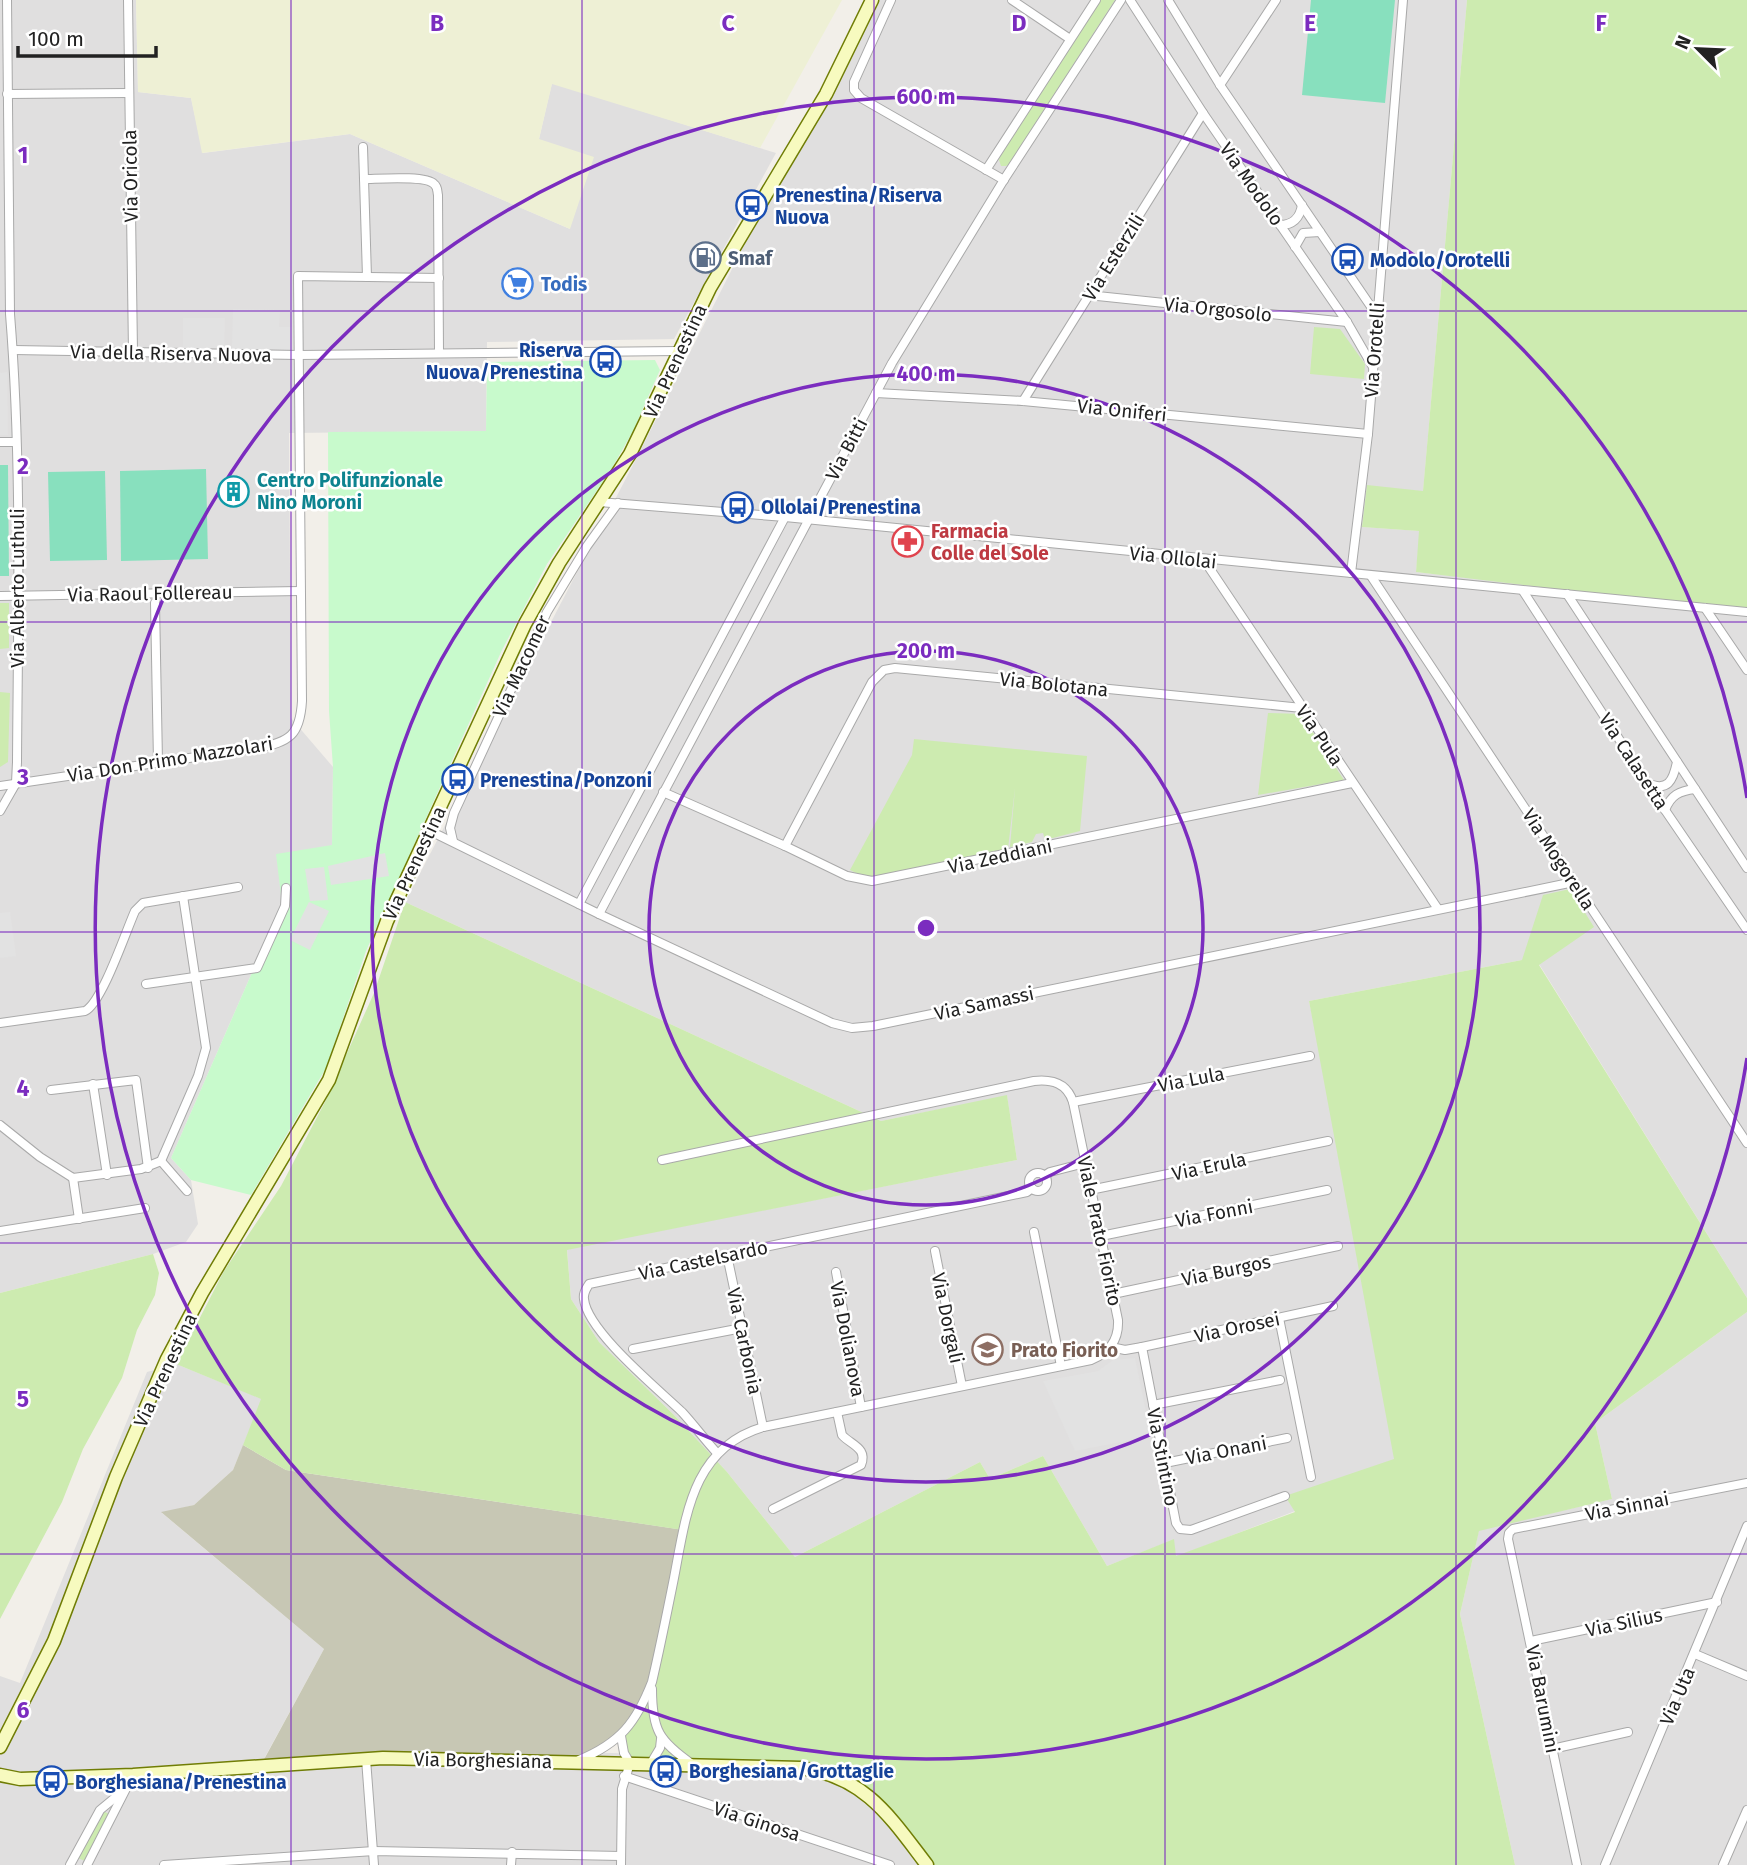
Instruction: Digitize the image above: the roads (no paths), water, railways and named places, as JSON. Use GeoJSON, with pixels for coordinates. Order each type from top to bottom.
{"type":"FeatureCollection","features":[{"type":"Feature","properties":{"kind":"main road","name":"Via Prenestina"},"geometry":{"type":"LineString","coordinates":[[0,1747],[54,1641],[113,1486],[167,1359],[218,1266],[329,1080],[374,952],[531,611],[636,443],[678,351],[729,255],[830,88],[872,0]]}},
{"type":"Feature","properties":{"kind":"main road","name":"Via Borghesiana"},"geometry":{"type":"LineString","coordinates":[[0,1775],[20,1779],[133,1775],[366,1759],[801,1768],[822,1771],[860,1788],[881,1807],[927,1865]]}},
{"type":"Feature","properties":{"kind":"street"},"geometry":{"type":"LineString","coordinates":[[7,0],[5,244],[14,350]]}},
{"type":"Feature","properties":{"kind":"street","name":"Via Oricola"},"geometry":{"type":"LineString","coordinates":[[128,0],[133,352]]}},
{"type":"Feature","properties":{"kind":"street"},"geometry":{"type":"LineString","coordinates":[[891,0],[855,79],[854,90],[859,97],[1004,180]]}},
{"type":"Feature","properties":{"kind":"street"},"geometry":{"type":"LineString","coordinates":[[1012,0],[1070,38]]}},
{"type":"Feature","properties":{"kind":"street"},"geometry":{"type":"LineString","coordinates":[[986,170],[1096,0]]}},
{"type":"Feature","properties":{"kind":"street","name":"Via Bitti"},"geometry":{"type":"LineString","coordinates":[[599,914],[876,393],[1004,180],[1121,0]]}},
{"type":"Feature","properties":{"kind":"street","name":"Via Modolo"},"geometry":{"type":"LineString","coordinates":[[1130,0],[1203,113],[1347,322],[1373,368]]}},
{"type":"Feature","properties":{"kind":"street","name":"Via Modolo"},"geometry":{"type":"LineString","coordinates":[[1168,0],[1220,85],[1376,314]]}},
{"type":"Feature","properties":{"kind":"street"},"geometry":{"type":"LineString","coordinates":[[1220,85],[1276,0]]}},
{"type":"Feature","properties":{"kind":"street","name":"Via Orotelli"},"geometry":{"type":"LineString","coordinates":[[1351,573],[1373,368],[1403,0]]}},
{"type":"Feature","properties":{"kind":"street"},"geometry":{"type":"LineString","coordinates":[[7,94],[129,93]]}},
{"type":"Feature","properties":{"kind":"street","name":"Via Esterzili"},"geometry":{"type":"LineString","coordinates":[[1023,401],[1203,113]]}},
{"type":"Feature","properties":{"kind":"street"},"geometry":{"type":"LineString","coordinates":[[363,147],[367,277],[439,278]]}},
{"type":"Feature","properties":{"kind":"street"},"geometry":{"type":"LineString","coordinates":[[364,179],[422,180],[434,184],[438,195],[439,354]]}},
{"type":"Feature","properties":{"kind":"street"},"geometry":{"type":"LineString","coordinates":[[1280,225],[1295,221],[1302,205]]}},
{"type":"Feature","properties":{"kind":"street"},"geometry":{"type":"LineString","coordinates":[[1295,247],[1303,233],[1320,232]]}},
{"type":"Feature","properties":{"kind":"street","name":"Via Don Primo Mazzolari"},"geometry":{"type":"LineString","coordinates":[[0,786],[269,746],[288,739],[295,732],[301,717],[302,701],[298,276],[367,277]]}},
{"type":"Feature","properties":{"kind":"street","name":"Via Orgosolo"},"geometry":{"type":"LineString","coordinates":[[1088,295],[1347,322]]}},
{"type":"Feature","properties":{"kind":"street"},"geometry":{"type":"LineString","coordinates":[[0,314],[10,314]]}},
{"type":"Feature","properties":{"kind":"street","name":"Via della Riserva Nuova"},"geometry":{"type":"LineString","coordinates":[[14,350],[299,355],[678,351]]}},
{"type":"Feature","properties":{"kind":"street","name":"Via Alberto Luthuli"},"geometry":{"type":"LineString","coordinates":[[14,350],[18,596],[16,783]]}},
{"type":"Feature","properties":{"kind":"street","name":"Via Oniferi"},"geometry":{"type":"LineString","coordinates":[[876,393],[1023,401],[1367,434]]}},
{"type":"Feature","properties":{"kind":"street"},"geometry":{"type":"LineString","coordinates":[[0,442],[16,442]]}},
{"type":"Feature","properties":{"kind":"street","name":"Via Ollolai"},"geometry":{"type":"LineString","coordinates":[[599,502],[785,517],[1747,612]]}},
{"type":"Feature","properties":{"kind":"street","name":"Via Macomer"},"geometry":{"type":"LineString","coordinates":[[453,841],[450,828],[452,817],[533,641],[574,566],[618,503]]}},
{"type":"Feature","properties":{"kind":"street"},"geometry":{"type":"LineString","coordinates":[[579,904],[785,517]]}},
{"type":"Feature","properties":{"kind":"street","name":"Via Pula"},"geometry":{"type":"LineString","coordinates":[[1204,560],[1438,909]]}},
{"type":"Feature","properties":{"kind":"street","name":"Via Mogorella"},"geometry":{"type":"LineString","coordinates":[[1371,576],[1747,1143]]}},
{"type":"Feature","properties":{"kind":"street","name":"Via Raoul Follereau"},"geometry":{"type":"LineString","coordinates":[[0,596],[300,591]]}},
{"type":"Feature","properties":{"kind":"street","name":"Via Calasetta"},"geometry":{"type":"LineString","coordinates":[[1523,591],[1647,783],[1747,930]]}},
{"type":"Feature","properties":{"kind":"street","name":"Via Calasetta"},"geometry":{"type":"LineString","coordinates":[[1567,594],[1747,868]]}},
{"type":"Feature","properties":{"kind":"street"},"geometry":{"type":"LineString","coordinates":[[155,603],[158,762]]}},
{"type":"Feature","properties":{"kind":"street"},"geometry":{"type":"LineString","coordinates":[[1705,608],[1747,670]]}},
{"type":"Feature","properties":{"kind":"street","name":"Via Bolotana"},"geometry":{"type":"LineString","coordinates":[[785,846],[872,682],[884,670],[895,668],[1302,708]]}},
{"type":"Feature","properties":{"kind":"street"},"geometry":{"type":"LineString","coordinates":[[1647,783],[1660,787],[1667,785],[1673,778],[1677,762]]}},
{"type":"Feature","properties":{"kind":"street"},"geometry":{"type":"LineString","coordinates":[[0,811],[16,783]]}},
{"type":"Feature","properties":{"kind":"street","name":"Via Zeddiani"},"geometry":{"type":"LineString","coordinates":[[663,792],[851,877],[877,881],[1352,783]]}},
{"type":"Feature","properties":{"kind":"street"},"geometry":{"type":"LineString","coordinates":[[1665,810],[1676,793],[1695,789]]}},
{"type":"Feature","properties":{"kind":"street","name":"Via Samassi"},"geometry":{"type":"LineString","coordinates":[[428,830],[832,1023],[856,1028],[1574,882]]}},
{"type":"Feature","properties":{"kind":"street"},"geometry":{"type":"LineString","coordinates":[[0,1023],[92,1007],[137,908],[149,901],[238,887]]}},
{"type":"Feature","properties":{"kind":"street"},"geometry":{"type":"LineString","coordinates":[[146,984],[257,968],[285,906],[286,888]]}},
{"type":"Feature","properties":{"kind":"street"},"geometry":{"type":"LineString","coordinates":[[0,1125],[40,1157],[73,1178],[148,1168],[162,1161],[206,1055],[183,895]]}},
{"type":"Feature","properties":{"kind":"street","name":"Via Lula"},"geometry":{"type":"LineString","coordinates":[[1073,1102],[1310,1056]]}},
{"type":"Feature","properties":{"kind":"street"},"geometry":{"type":"LineString","coordinates":[[51,1090],[136,1080],[148,1168]]}},
{"type":"Feature","properties":{"kind":"street"},"geometry":{"type":"LineString","coordinates":[[662,1160],[1037,1080],[1060,1084],[1068,1091],[1073,1102]]}},
{"type":"Feature","properties":{"kind":"street"},"geometry":{"type":"LineString","coordinates":[[93,1084],[107,1175]]}},
{"type":"Feature","properties":{"kind":"street","name":"Viale Prato Fiorito"},"geometry":{"type":"LineString","coordinates":[[1073,1102],[1119,1325],[1111,1346]]}},
{"type":"Feature","properties":{"kind":"street","name":"Via Erula"},"geometry":{"type":"LineString","coordinates":[[1090,1190],[1328,1141]]}},
{"type":"Feature","properties":{"kind":"street"},"geometry":{"type":"LineString","coordinates":[[162,1161],[187,1191]]}},
{"type":"Feature","properties":{"kind":"street","name":"Via Castelsardo"},"geometry":{"type":"LineString","coordinates":[[717,1453],[685,1416],[606,1338],[586,1307],[583,1296],[587,1286],[594,1282],[1027,1192],[1032,1188],[1038,1191],[1044,1188],[1047,1182],[1044,1176],[1050,1172],[1085,1163]]}},
{"type":"Feature","properties":{"kind":"street"},"geometry":{"type":"LineString","coordinates":[[73,1178],[79,1219]]}},
{"type":"Feature","properties":{"kind":"street","name":"Via Fonni"},"geometry":{"type":"LineString","coordinates":[[1101,1236],[1326,1191]]}},
{"type":"Feature","properties":{"kind":"street"},"geometry":{"type":"LineString","coordinates":[[0,1231],[145,1208]]}},
{"type":"Feature","properties":{"kind":"street"},"geometry":{"type":"LineString","coordinates":[[1034,1232],[1061,1366]]}},
{"type":"Feature","properties":{"kind":"street","name":"Via Burgos"},"geometry":{"type":"LineString","coordinates":[[1113,1294],[1338,1247]]}},
{"type":"Feature","properties":{"kind":"street","name":"Via Dorgali"},"geometry":{"type":"LineString","coordinates":[[934,1251],[962,1386]]}},
{"type":"Feature","properties":{"kind":"street","name":"Via Carbonia"},"geometry":{"type":"LineString","coordinates":[[727,1255],[763,1427]]}},
{"type":"Feature","properties":{"kind":"street","name":"Via Dolianova"},"geometry":{"type":"LineString","coordinates":[[836,1272],[861,1407]]}},
{"type":"Feature","properties":{"kind":"street","name":"Via Orosei"},"geometry":{"type":"LineString","coordinates":[[1142,1347],[1333,1306]]}},
{"type":"Feature","properties":{"kind":"street"},"geometry":{"type":"LineString","coordinates":[[1279,1318],[1311,1477]]}},
{"type":"Feature","properties":{"kind":"street"},"geometry":{"type":"LineString","coordinates":[[633,1349],[742,1328]]}},
{"type":"Feature","properties":{"kind":"street"},"geometry":{"type":"LineString","coordinates":[[576,1762],[603,1749],[621,1736],[638,1714],[652,1682],[689,1506],[700,1477],[717,1453],[735,1438],[763,1427],[1094,1360],[1111,1346],[1121,1350],[1142,1347]]}},
{"type":"Feature","properties":{"kind":"street","name":"Via Stintino"},"geometry":{"type":"LineString","coordinates":[[1142,1347],[1177,1525],[1184,1531],[1285,1496]]}},
{"type":"Feature","properties":{"kind":"street"},"geometry":{"type":"LineString","coordinates":[[1153,1405],[1280,1380]]}},
{"type":"Feature","properties":{"kind":"street"},"geometry":{"type":"LineString","coordinates":[[773,1509],[861,1465],[862,1452],[842,1435],[837,1412]]}},
{"type":"Feature","properties":{"kind":"street","name":"Via Onani"},"geometry":{"type":"LineString","coordinates":[[1164,1462],[1287,1438]]}},
{"type":"Feature","properties":{"kind":"street","name":"Via Sinnai"},"geometry":{"type":"LineString","coordinates":[[1509,1533],[1513,1529],[1747,1483]]}},
{"type":"Feature","properties":{"kind":"street","name":"Via Uta"},"geometry":{"type":"LineString","coordinates":[[1605,1865],[1747,1526]]}},
{"type":"Feature","properties":{"kind":"street","name":"Via Barumini"},"geometry":{"type":"LineString","coordinates":[[1509,1533],[1508,1539],[1577,1865]]}},
{"type":"Feature","properties":{"kind":"street","name":"Via Silius"},"geometry":{"type":"LineString","coordinates":[[1531,1641],[1717,1602]]}},
{"type":"Feature","properties":{"kind":"street"},"geometry":{"type":"LineString","coordinates":[[1695,1654],[1747,1676]]}},
{"type":"Feature","properties":{"kind":"street"},"geometry":{"type":"LineString","coordinates":[[652,1682],[653,1717],[662,1739],[668,1747],[692,1765]]}},
{"type":"Feature","properties":{"kind":"street"},"geometry":{"type":"LineString","coordinates":[[1552,1749],[1628,1732]]}},
{"type":"Feature","properties":{"kind":"street"},"geometry":{"type":"LineString","coordinates":[[164,1865],[263,1862],[374,1851],[512,1852],[621,1861],[622,1792],[624,1776],[630,1763],[624,1753],[621,1736]]}},
{"type":"Feature","properties":{"kind":"street"},"geometry":{"type":"LineString","coordinates":[[651,1763],[662,1739]]}},
{"type":"Feature","properties":{"kind":"street"},"geometry":{"type":"LineString","coordinates":[[366,1759],[374,1865]]}},
{"type":"Feature","properties":{"kind":"street"},"geometry":{"type":"LineString","coordinates":[[88,1865],[133,1775]]}},
{"type":"Feature","properties":{"kind":"street","name":"Via Ginosa"},"geometry":{"type":"LineString","coordinates":[[624,1776],[890,1865]]}},
{"type":"Feature","properties":{"kind":"street"},"geometry":{"type":"LineString","coordinates":[[72,1864],[100,1810],[126,1789]]}},
{"type":"Feature","properties":{"kind":"street"},"geometry":{"type":"LineString","coordinates":[[1723,1865],[1747,1810]]}},
{"type":"Feature","properties":{"kind":"street"},"geometry":{"type":"LineString","coordinates":[[511,1865],[512,1852]]}},
{"type":"Feature","properties":{"kind":"place","name":"Prenestina/Riserva Nuova"},"geometry":{"type":"Point","coordinates":[752,206]}},
{"type":"Feature","properties":{"kind":"place","name":"Smaf"},"geometry":{"type":"Point","coordinates":[705,258]}},
{"type":"Feature","properties":{"kind":"place","name":"Modolo/Orotelli"},"geometry":{"type":"Point","coordinates":[1347,260]}},
{"type":"Feature","properties":{"kind":"place","name":"Todis"},"geometry":{"type":"Point","coordinates":[518,284]}},
{"type":"Feature","properties":{"kind":"place","name":"Riserva Nuova/Prenestina"},"geometry":{"type":"Point","coordinates":[606,361]}},
{"type":"Feature","properties":{"kind":"place","name":"Centro Polifunzionale Nino Moroni"},"geometry":{"type":"Point","coordinates":[234,491]}},
{"type":"Feature","properties":{"kind":"place","name":"Ollolai/Prenestina"},"geometry":{"type":"Point","coordinates":[738,507]}},
{"type":"Feature","properties":{"kind":"place","name":"Farmacia Colle del Sole"},"geometry":{"type":"Point","coordinates":[908,542]}},
{"type":"Feature","properties":{"kind":"place","name":"Prenestina/Ponzoni"},"geometry":{"type":"Point","coordinates":[457,780]}},
{"type":"Feature","properties":{"kind":"place","name":"Prato Fiorito"},"geometry":{"type":"Point","coordinates":[988,1350]}},
{"type":"Feature","properties":{"kind":"place","name":"Borghesiana/Grottaglie"},"geometry":{"type":"Point","coordinates":[666,1771]}},
{"type":"Feature","properties":{"kind":"place","name":"Borghesiana/Prenestina"},"geometry":{"type":"Point","coordinates":[52,1782]}}]}
